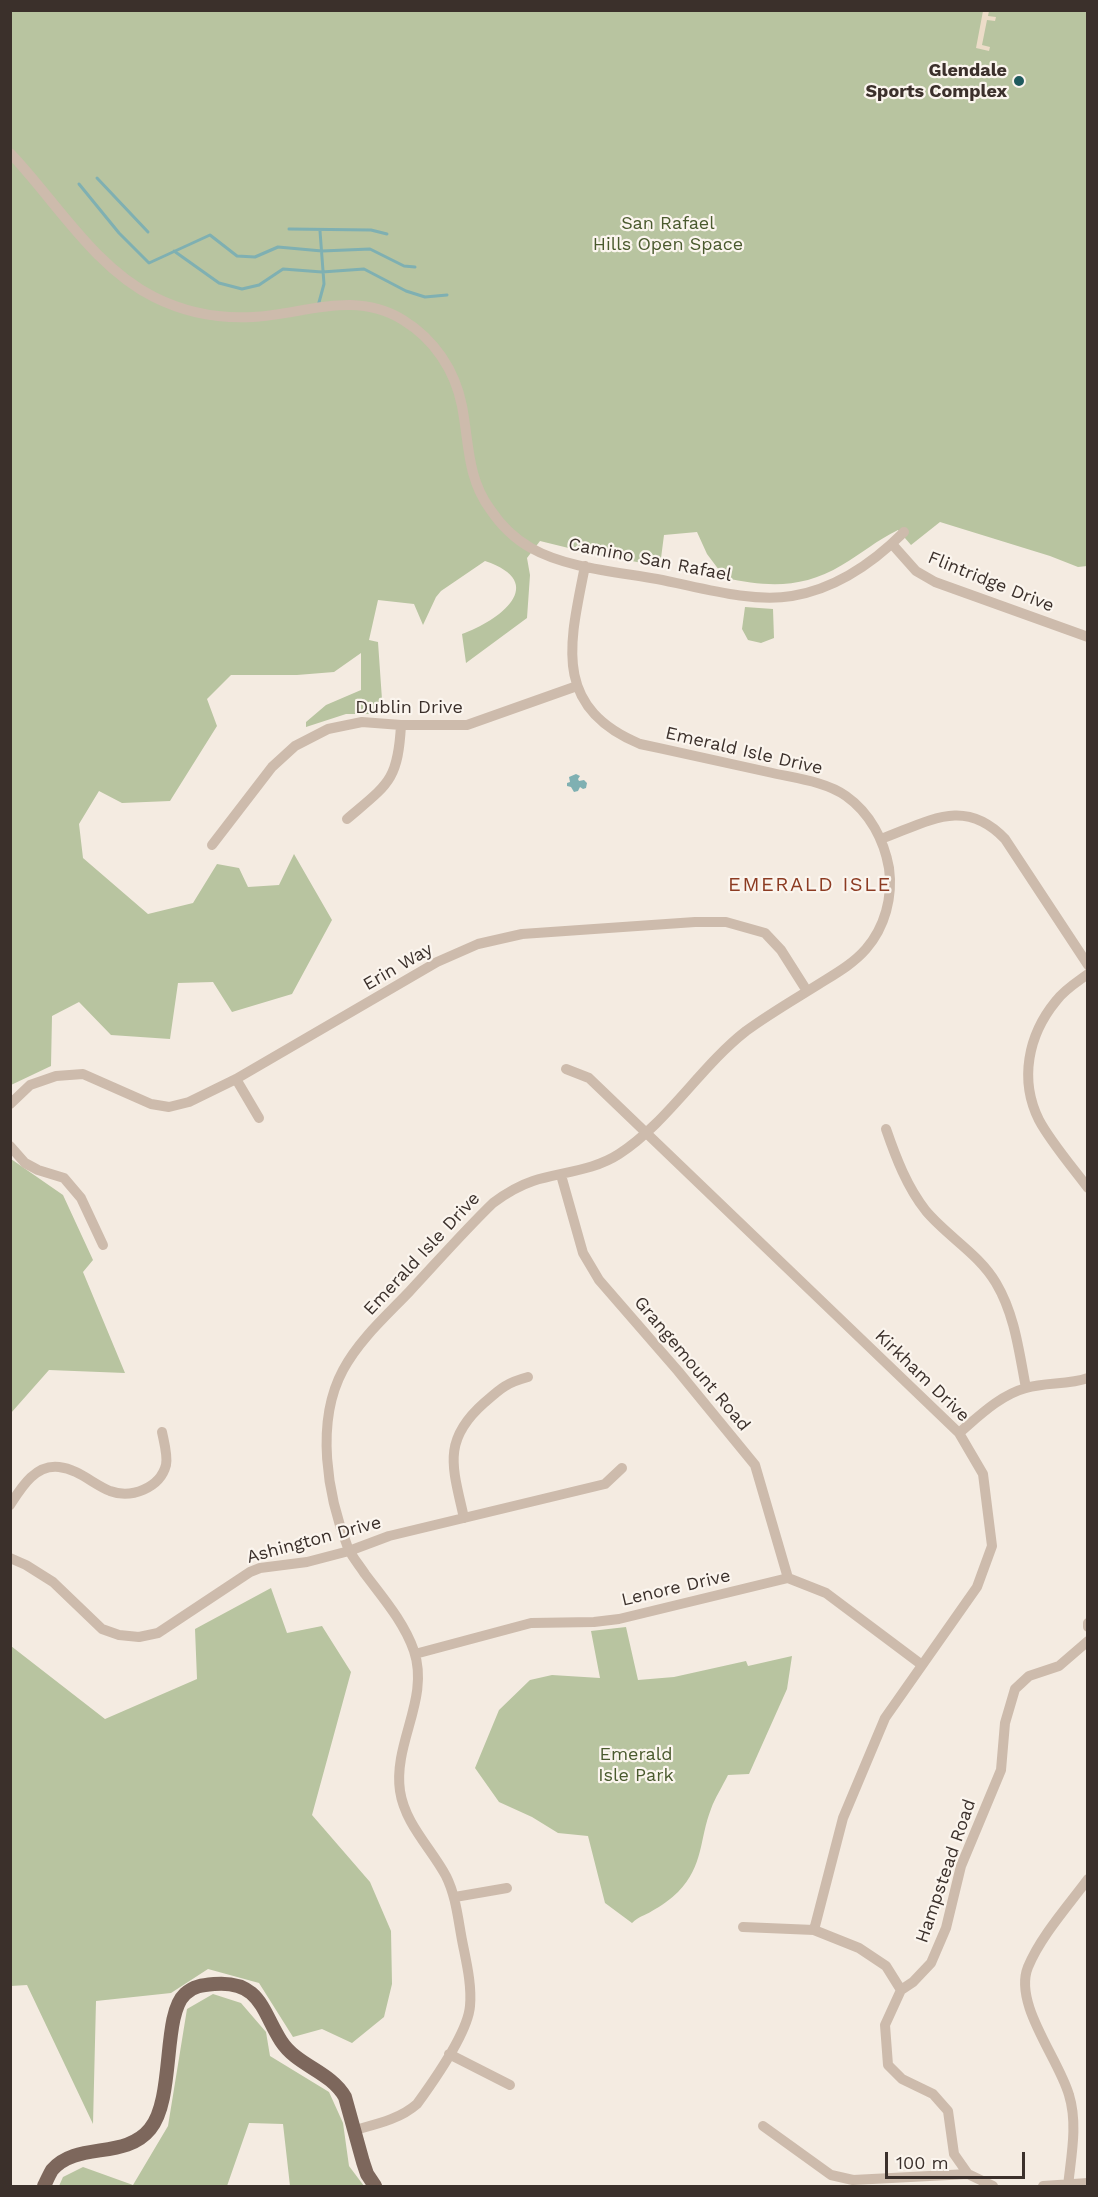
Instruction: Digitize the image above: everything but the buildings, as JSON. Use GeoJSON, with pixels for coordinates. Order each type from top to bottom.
{"type":"FeatureCollection","features":[{"type":"Feature","properties":{"kind":"main road"},"geometry":{"type":"LineString","coordinates":[[44,2187],[52,2170],[63,2162],[79,2155],[115,2150],[139,2140],[152,2127],[165,2083],[176,2009],[185,1994],[202,1985],[221,1984],[239,1987],[258,1998],[267,2011],[281,2042],[290,2052],[339,2087],[345,2097],[367,2174],[375,2187]]}},
{"type":"Feature","properties":{"kind":"street","name":"Camino San Rafael"},"geometry":{"type":"LineString","coordinates":[[10,153],[101,257],[136,287],[163,301],[203,313],[243,317],[348,304],[380,310],[404,320],[437,349],[450,369],[462,406],[473,476],[489,508],[507,530],[533,549],[566,562],[585,566],[744,595],[775,598],[808,593],[839,581],[892,544],[904,532]]}},
{"type":"Feature","properties":{"kind":"street","name":"Flintridge Drive"},"geometry":{"type":"LineString","coordinates":[[892,544],[916,571],[935,582],[1088,638]]}},
{"type":"Feature","properties":{"kind":"street","name":"Emerald Isle Drive"},"geometry":{"type":"LineString","coordinates":[[355,2130],[408,2112],[423,2096],[449,2054],[465,2026],[471,2007],[470,1984],[455,1897],[447,1878],[410,1820],[400,1791],[401,1750],[416,1701],[418,1680],[415,1654],[398,1619],[349,1551],[339,1520],[327,1454],[326,1432],[335,1387],[344,1369],[371,1333],[493,1203],[518,1187],[609,1161],[621,1153],[646,1132],[746,1031],[842,970],[866,949],[883,921],[890,890],[886,852],[881,839],[860,808],[845,795],[808,781],[640,744],[622,737],[596,717],[577,686],[571,655],[572,634],[585,566]]}},
{"type":"Feature","properties":{"kind":"street","name":"Dublin Drive"},"geometry":{"type":"LineString","coordinates":[[212,845],[272,767],[295,746],[328,729],[362,722],[458,726],[477,723],[577,686]]}},
{"type":"Feature","properties":{"kind":"street"},"geometry":{"type":"LineString","coordinates":[[347,819],[386,785],[395,770],[399,755],[401,725]]}},
{"type":"Feature","properties":{"kind":"street"},"geometry":{"type":"LineString","coordinates":[[881,839],[947,815],[973,817],[988,824],[1005,839],[1088,965]]}},
{"type":"Feature","properties":{"kind":"street","name":"Erin Way"},"geometry":{"type":"LineString","coordinates":[[10,1104],[30,1085],[56,1076],[83,1074],[152,1104],[169,1107],[189,1102],[236,1079],[437,962],[478,944],[522,934],[694,922],[726,922],[765,933],[782,950],[807,991]]}},
{"type":"Feature","properties":{"kind":"street"},"geometry":{"type":"LineString","coordinates":[[1088,974],[1057,999],[1037,1029],[1027,1066],[1029,1093],[1040,1121],[1088,1188]]}},
{"type":"Feature","properties":{"kind":"street","name":"Kirkham Drive"},"geometry":{"type":"LineString","coordinates":[[567,1069],[589,1078],[959,1433],[983,1474],[992,1546],[977,1587],[885,1718],[843,1818],[814,1930]]}},
{"type":"Feature","properties":{"kind":"street"},"geometry":{"type":"LineString","coordinates":[[236,1079],[259,1118]]}},
{"type":"Feature","properties":{"kind":"street"},"geometry":{"type":"LineString","coordinates":[[886,1129],[911,1189],[927,1211],[983,1264],[1004,1297],[1015,1326],[1026,1388]]}},
{"type":"Feature","properties":{"kind":"street"},"geometry":{"type":"LineString","coordinates":[[10,1146],[25,1163],[64,1178],[81,1198],[103,1245]]}},
{"type":"Feature","properties":{"kind":"street","name":"Grangemount Road"},"geometry":{"type":"LineString","coordinates":[[561,1175],[583,1253],[599,1280],[755,1465],[788,1578]]}},
{"type":"Feature","properties":{"kind":"street"},"geometry":{"type":"LineString","coordinates":[[464,1518],[453,1471],[453,1452],[459,1434],[470,1416],[507,1383],[528,1377]]}},
{"type":"Feature","properties":{"kind":"street"},"geometry":{"type":"LineString","coordinates":[[959,1433],[997,1401],[1026,1388],[1088,1378]]}},
{"type":"Feature","properties":{"kind":"street"},"geometry":{"type":"LineString","coordinates":[[10,1505],[28,1479],[43,1470],[58,1466],[111,1491],[126,1494],[144,1491],[161,1478],[167,1463],[162,1432]]}},
{"type":"Feature","properties":{"kind":"street","name":"Ashington Drive"},"geometry":{"type":"LineString","coordinates":[[10,1558],[53,1582],[102,1629],[119,1635],[140,1637],[158,1634],[250,1572],[260,1568],[308,1563],[389,1536],[605,1484],[622,1468]]}},
{"type":"Feature","properties":{"kind":"street"},"geometry":{"type":"LineString","coordinates":[[788,1578],[826,1593],[922,1665]]}},
{"type":"Feature","properties":{"kind":"street","name":"Lenore Drive"},"geometry":{"type":"LineString","coordinates":[[415,1654],[531,1623],[594,1622],[619,1619],[788,1578]]}},
{"type":"Feature","properties":{"kind":"street","name":"Hampstead Road"},"geometry":{"type":"LineString","coordinates":[[968,2174],[954,2154],[948,2111],[933,2094],[902,2079],[888,2065],[885,2025],[901,1990],[913,1982],[931,1963],[946,1928],[961,1866],[1001,1770],[1005,1723],[1015,1689],[1029,1676],[1059,1665],[1088,1641]]}},
{"type":"Feature","properties":{"kind":"street"},"geometry":{"type":"LineString","coordinates":[[1068,2186],[1073,2131],[1070,2096],[1057,2064],[1035,2025],[1026,1991],[1027,1968],[1051,1928],[1088,1879]]}},
{"type":"Feature","properties":{"kind":"street"},"geometry":{"type":"LineString","coordinates":[[455,1897],[507,1888]]}},
{"type":"Feature","properties":{"kind":"street"},"geometry":{"type":"LineString","coordinates":[[743,1927],[814,1930],[859,1948],[886,1966],[901,1990]]}},
{"type":"Feature","properties":{"kind":"street"},"geometry":{"type":"LineString","coordinates":[[449,2054],[510,2085]]}},
{"type":"Feature","properties":{"kind":"street"},"geometry":{"type":"LineString","coordinates":[[763,2126],[831,2175],[853,2181],[968,2174],[993,2187]]}},
{"type":"Feature","properties":{"kind":"street"},"geometry":{"type":"LineString","coordinates":[[1043,2187],[1088,2183]]}},
{"type":"Feature","properties":{"kind":"green space","name":"San Rafael Hills Open Space"},"geometry":{"type":"Polygon","coordinates":[[[10,11],[1087,11],[1087,566],[1078,567],[940,522],[911,545],[898,530],[827,573],[785,584],[756,583],[725,578],[707,554],[697,532],[664,535],[660,566],[597,555],[540,541],[527,558],[530,575],[527,618],[466,663],[462,634],[490,620],[512,601],[516,590],[514,580],[504,570],[485,561],[441,591],[423,625],[414,604],[378,600],[369,640],[378,642],[383,714],[346,714],[306,727],[306,722],[326,705],[361,690],[361,653],[334,672],[297,675],[231,675],[207,699],[217,726],[170,801],[122,803],[99,791],[79,824],[83,858],[148,914],[193,903],[217,864],[239,868],[248,887],[279,885],[294,854],[332,920],[292,994],[232,1012],[213,982],[178,983],[170,1039],[111,1035],[79,1002],[52,1016],[51,1066],[11,1085],[10,11]]]}},
{"type":"Feature","properties":{"kind":"green space"},"geometry":{"type":"Polygon","coordinates":[[[745,607],[773,609],[774,638],[761,643],[748,640],[742,629],[745,607]]]}},
{"type":"Feature","properties":{"kind":"green space"},"geometry":{"type":"Polygon","coordinates":[[[11,1159],[63,1195],[93,1260],[83,1272],[125,1373],[49,1370],[11,1413],[11,1159]]]}},
{"type":"Feature","properties":{"kind":"green space"},"geometry":{"type":"Polygon","coordinates":[[[271,1588],[287,1633],[322,1626],[351,1672],[312,1815],[370,1882],[391,1931],[392,1984],[384,2017],[352,2043],[322,2029],[293,2037],[259,1983],[208,1969],[171,1993],[96,2001],[93,2124],[27,1985],[11,1986],[11,1646],[105,1719],[197,1679],[195,1629],[271,1588]]]}},
{"type":"Feature","properties":{"kind":"green space","name":"Emerald Isle Park"},"geometry":{"type":"Polygon","coordinates":[[[626,1627],[638,1680],[674,1677],[746,1661],[748,1666],[792,1656],[787,1689],[749,1774],[728,1775],[711,1809],[697,1862],[692,1872],[678,1892],[659,1907],[632,1923],[605,1903],[588,1836],[558,1833],[532,1817],[499,1802],[475,1768],[499,1710],[530,1680],[552,1675],[600,1678],[591,1631],[626,1627]]]}},
{"type":"Feature","properties":{"kind":"green space"},"geometry":{"type":"Polygon","coordinates":[[[213,1994],[241,2003],[266,2032],[270,2056],[329,2092],[343,2123],[349,2166],[364,2186],[290,2186],[283,2124],[249,2123],[227,2186],[59,2186],[63,2177],[83,2167],[133,2185],[168,2126],[187,2009],[213,1994]]]}},
{"type":"Feature","properties":{"kind":"shaded area"},"geometry":{"type":"Polygon","coordinates":[[[983,11],[989,11],[988,16],[996,17],[995,21],[987,20],[982,45],[990,47],[989,51],[976,48],[983,11]]]}},
{"type":"Feature","properties":{"kind":"water"},"geometry":{"type":"Polygon","coordinates":[[[576,774],[580,776],[579,781],[584,780],[587,783],[586,788],[580,787],[574,792],[571,787],[567,786],[567,783],[570,782],[569,777],[576,774]]]}},
{"type":"Feature","properties":{"kind":"waterway"},"geometry":{"type":"LineString","coordinates":[[97,178],[148,232]]}},
{"type":"Feature","properties":{"kind":"waterway"},"geometry":{"type":"LineString","coordinates":[[79,184],[119,233],[149,263],[210,235],[237,256],[255,257],[278,247],[322,251],[370,249],[404,266],[415,267]]}},
{"type":"Feature","properties":{"kind":"waterway"},"geometry":{"type":"LineString","coordinates":[[289,229],[371,230],[387,234]]}},
{"type":"Feature","properties":{"kind":"waterway"},"geometry":{"type":"LineString","coordinates":[[318,306],[324,284],[320,231]]}},
{"type":"Feature","properties":{"kind":"waterway"},"geometry":{"type":"LineString","coordinates":[[174,251],[219,283],[242,289],[259,285],[283,269],[322,272],[364,269],[406,291],[425,297],[447,295]]}},
{"type":"Feature","properties":{"kind":"place","name":"Glendale Sports Complex"},"geometry":{"type":"Point","coordinates":[1019,81]}},
{"type":"Feature","properties":{"kind":"district","name":"EMERALD ISLE"},"geometry":{"type":"Point","coordinates":[810,885]}}]}
